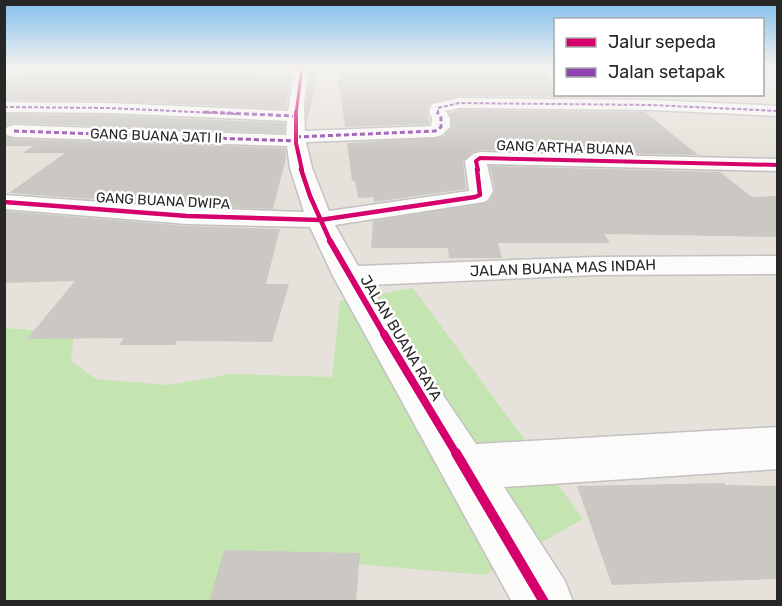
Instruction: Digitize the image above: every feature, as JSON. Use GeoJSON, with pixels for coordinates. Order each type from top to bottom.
{"type":"FeatureCollection","features":[{"type":"Feature","properties":{"kind":"street","name":"JALAN BUANA RAYA"},"geometry":{"type":"LineString","coordinates":[[299,96],[296,132],[301,167],[320,220],[349,276],[466,466],[544,602]]}},
{"type":"Feature","properties":{"kind":"street"},"geometry":{"type":"LineString","coordinates":[[4,107],[109,108],[296,132],[435,131],[441,127],[438,108],[459,103],[652,105],[777,111]]}},
{"type":"Feature","properties":{"kind":"street","name":"GANG BUANA JATI II"},"geometry":{"type":"LineString","coordinates":[[14,131],[296,132]]}},
{"type":"Feature","properties":{"kind":"street","name":"GANG ARTHA BUANA"},"geometry":{"type":"LineString","coordinates":[[320,220],[475,197],[480,195],[481,191],[476,161],[480,158],[777,165]]}},
{"type":"Feature","properties":{"kind":"street","name":"GANG BUANA DWIPA"},"geometry":{"type":"LineString","coordinates":[[4,201],[187,216],[320,220]]}},
{"type":"Feature","properties":{"kind":"street","name":"JALAN BUANA MAS INDAH"},"geometry":{"type":"LineString","coordinates":[[349,276],[595,266],[777,265]]}},
{"type":"Feature","properties":{"kind":"street"},"geometry":{"type":"LineString","coordinates":[[466,466],[777,448]]}},
{"type":"Feature","properties":{"kind":"green space"},"geometry":{"type":"Polygon","coordinates":[[[413,288],[583,519],[485,575],[330,562],[325,601],[5,601],[4,328],[74,333],[71,361],[96,379],[168,385],[231,374],[332,377],[340,301],[413,288]]]}},
{"type":"Feature","properties":{"kind":"building"},"geometry":{"type":"Polygon","coordinates":[[[4,96],[288,96],[286,109],[109,101],[4,100],[4,96]]]}},
{"type":"Feature","properties":{"kind":"building"},"geometry":{"type":"Polygon","coordinates":[[[307,96],[313,96],[307,121],[307,96]]]}},
{"type":"Feature","properties":{"kind":"building"},"geometry":{"type":"Polygon","coordinates":[[[341,96],[458,96],[430,103],[427,111],[429,124],[345,127],[341,96]]]}},
{"type":"Feature","properties":{"kind":"building"},"geometry":{"type":"Polygon","coordinates":[[[506,96],[625,96],[626,97],[506,96]]]}},
{"type":"Feature","properties":{"kind":"building"},"geometry":{"type":"Polygon","coordinates":[[[459,110],[645,112],[698,155],[480,150],[472,152],[463,161],[466,189],[374,202],[374,197],[358,198],[355,181],[352,181],[347,143],[443,137],[452,127],[449,113],[459,110]]]}},
{"type":"Feature","properties":{"kind":"building"},"geometry":{"type":"Polygon","coordinates":[[[4,114],[109,115],[285,123],[284,133],[14,123],[4,127],[4,114]]]}},
{"type":"Feature","properties":{"kind":"building"},"geometry":{"type":"Polygon","coordinates":[[[4,135],[14,139],[285,148],[286,158],[273,209],[187,206],[9,193],[65,153],[22,153],[34,146],[4,146],[4,135]]]}},
{"type":"Feature","properties":{"kind":"building"},"geometry":{"type":"Polygon","coordinates":[[[490,166],[720,172],[752,197],[777,196],[777,237],[604,234],[610,243],[498,243],[502,258],[449,258],[448,248],[371,248],[373,221],[489,202],[495,191],[490,166]]]}},
{"type":"Feature","properties":{"kind":"building"},"geometry":{"type":"Polygon","coordinates":[[[4,211],[187,226],[280,229],[266,284],[289,284],[272,342],[177,341],[175,345],[119,345],[124,338],[27,339],[75,281],[4,283],[4,211]]]}},
{"type":"Feature","properties":{"kind":"building"},"geometry":{"type":"Polygon","coordinates":[[[724,483],[726,485],[777,486],[777,579],[612,585],[577,486],[724,483]]]}},
{"type":"Feature","properties":{"kind":"building"},"geometry":{"type":"Polygon","coordinates":[[[224,550],[360,553],[356,602],[209,602],[224,550]]]}},
{"type":"Feature","properties":{"kind":"marked path"},"geometry":{"type":"LineString","coordinates":[[296,137],[435,131],[441,127],[438,108],[459,103],[652,105],[778,111]]}},
{"type":"Feature","properties":{"kind":"marked path"},"geometry":{"type":"LineString","coordinates":[[4,107],[109,108],[294,116]]}},
{"type":"Feature","properties":{"kind":"marked path"},"geometry":{"type":"LineString","coordinates":[[14,131],[297,141]]}},
{"type":"Feature","properties":{"kind":"cycle path"},"geometry":{"type":"LineString","coordinates":[[297,96],[296,143],[301,168],[310,196],[334,250],[544,602]]}},
{"type":"Feature","properties":{"kind":"cycle path"},"geometry":{"type":"LineString","coordinates":[[4,202],[187,216],[320,220],[475,197],[480,195],[481,191],[476,161],[480,158],[778,165]]}}]}
